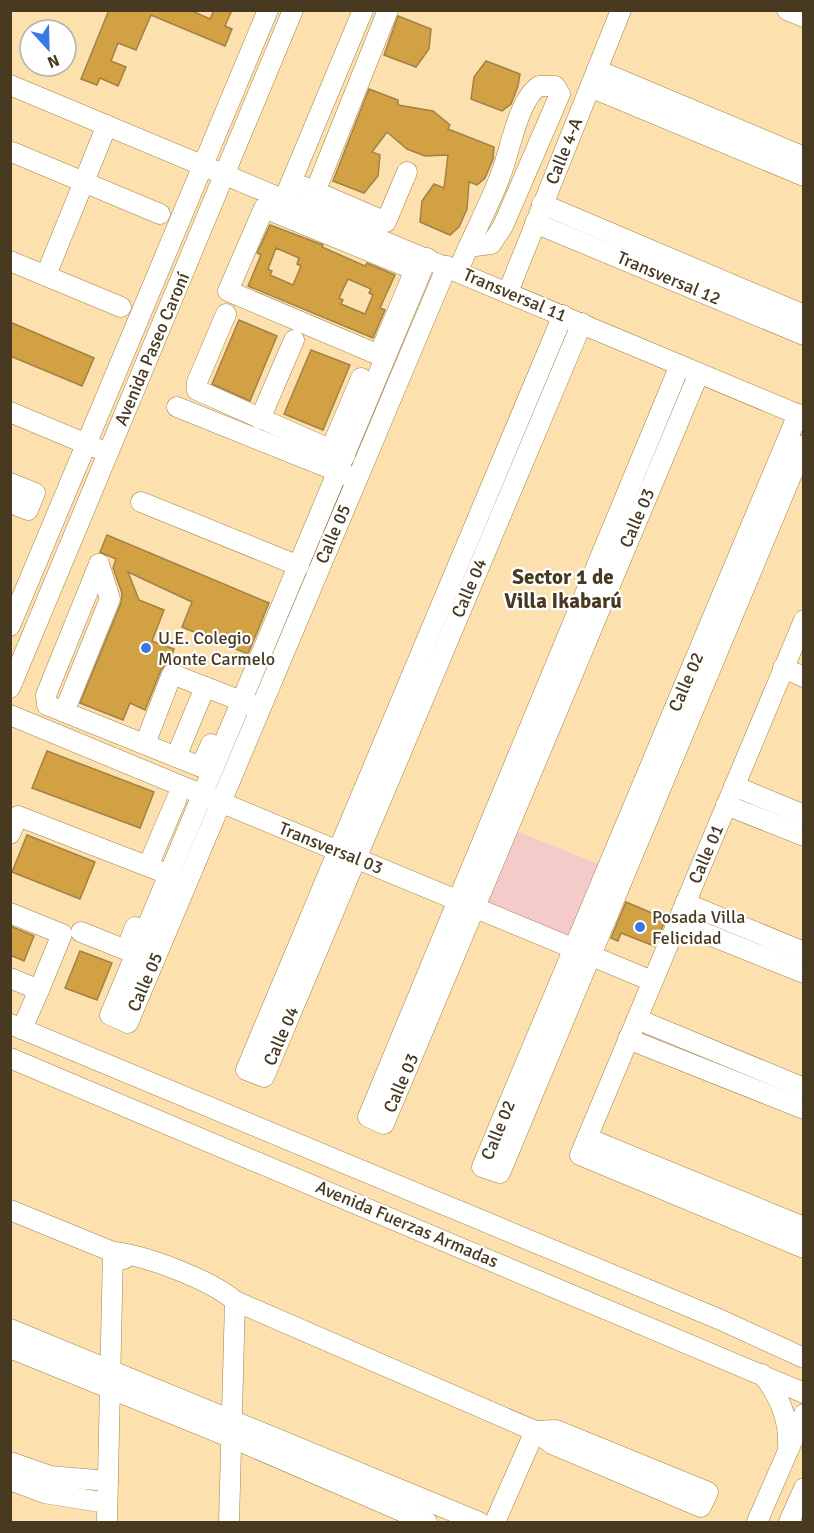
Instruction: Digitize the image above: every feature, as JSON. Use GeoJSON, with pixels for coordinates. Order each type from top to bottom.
{"type":"FeatureCollection","features":[{"type":"Feature","properties":{"kind":"street","name":"Avenida Paseo Caroní"},"geometry":{"type":"LineString","coordinates":[[10,626],[268,10]]}},
{"type":"Feature","properties":{"kind":"street","name":"Avenida Paseo Caroní"},"geometry":{"type":"LineString","coordinates":[[10,688],[293,10]]}},
{"type":"Feature","properties":{"kind":"street"},"geometry":{"type":"LineString","coordinates":[[363,10],[288,190],[315,192],[386,222],[407,172]]}},
{"type":"Feature","properties":{"kind":"street"},"geometry":{"type":"LineString","coordinates":[[315,192],[388,10]]}},
{"type":"Feature","properties":{"kind":"street","name":"Calle 4-A"},"geometry":{"type":"LineString","coordinates":[[507,292],[621,10]]}},
{"type":"Feature","properties":{"kind":"street"},"geometry":{"type":"LineString","coordinates":[[787,10],[804,17]]}},
{"type":"Feature","properties":{"kind":"street"},"geometry":{"type":"LineString","coordinates":[[594,78],[790,158],[804,176]]}},
{"type":"Feature","properties":{"kind":"street","name":"Transversal 11"},"geometry":{"type":"LineString","coordinates":[[10,85],[225,174],[288,190],[324,224],[427,258],[801,416]]}},
{"type":"Feature","properties":{"kind":"street","name":"Calle 05"},"geometry":{"type":"LineString","coordinates":[[343,464],[452,269],[468,247],[501,174],[528,99],[539,86],[555,86],[560,94],[503,226],[491,244],[468,247]]}},
{"type":"Feature","properties":{"kind":"street"},"geometry":{"type":"LineString","coordinates":[[46,275],[107,125]]}},
{"type":"Feature","properties":{"kind":"street"},"geometry":{"type":"LineString","coordinates":[[12,152],[160,214]]}},
{"type":"Feature","properties":{"kind":"street"},"geometry":{"type":"LineString","coordinates":[[264,208],[324,224],[415,270],[379,355],[228,291],[264,208]]}},
{"type":"Feature","properties":{"kind":"street","name":"Transversal 12"},"geometry":{"type":"LineString","coordinates":[[538,214],[725,292],[804,335]]}},
{"type":"Feature","properties":{"kind":"street","name":"Calle 05"},"geometry":{"type":"LineString","coordinates":[[151,944],[160,922],[170,875],[212,799],[245,702],[327,525],[343,464],[427,258]]}},
{"type":"Feature","properties":{"kind":"street"},"geometry":{"type":"LineString","coordinates":[[10,261],[121,307]]}},
{"type":"Feature","properties":{"kind":"street","name":"Transversal 12"},"geometry":{"type":"LineString","coordinates":[[725,292],[804,315]]}},
{"type":"Feature","properties":{"kind":"street"},"geometry":{"type":"LineString","coordinates":[[226,314],[197,382],[197,390],[260,419],[343,464]]}},
{"type":"Feature","properties":{"kind":"street","name":"Calle 04"},"geometry":{"type":"LineString","coordinates":[[563,315],[486,524],[356,859],[300,966],[246,1070],[264,1077],[300,966],[338,851],[486,524],[582,323]]}},
{"type":"Feature","properties":{"kind":"street"},"geometry":{"type":"LineString","coordinates":[[260,419],[294,340]]}},
{"type":"Feature","properties":{"kind":"street","name":"Calle 03"},"geometry":{"type":"LineString","coordinates":[[645,476],[680,365]]}},
{"type":"Feature","properties":{"kind":"street","name":"Calle 03"},"geometry":{"type":"LineString","coordinates":[[427,998],[368,1117],[384,1124],[427,998],[645,476],[699,373]]}},
{"type":"Feature","properties":{"kind":"street"},"geometry":{"type":"LineString","coordinates":[[343,464],[361,378]]}},
{"type":"Feature","properties":{"kind":"street"},"geometry":{"type":"LineString","coordinates":[[177,407],[343,464]]}},
{"type":"Feature","properties":{"kind":"street"},"geometry":{"type":"LineString","coordinates":[[10,412],[109,453]]}},
{"type":"Feature","properties":{"kind":"street","name":"Calle 02"},"geometry":{"type":"LineString","coordinates":[[582,952],[500,1173],[482,1167],[582,952],[718,628],[801,416]]}},
{"type":"Feature","properties":{"kind":"street","name":"Calle 02"},"geometry":{"type":"LineString","coordinates":[[718,628],[804,445]]}},
{"type":"Feature","properties":{"kind":"street"},"geometry":{"type":"LineString","coordinates":[[10,483],[35,493],[28,510],[10,503]]}},
{"type":"Feature","properties":{"kind":"street"},"geometry":{"type":"LineString","coordinates":[[141,502],[307,564]]}},
{"type":"Feature","properties":{"kind":"street"},"geometry":{"type":"LineString","coordinates":[[64,712],[110,599],[99,564],[45,698],[50,707],[201,767],[245,702],[172,674],[145,744]]}},
{"type":"Feature","properties":{"kind":"street","name":"Calle 01"},"geometry":{"type":"LineString","coordinates":[[583,1147],[783,668],[797,653],[804,620]]}},
{"type":"Feature","properties":{"kind":"street"},"geometry":{"type":"LineString","coordinates":[[783,668],[804,677]]}},
{"type":"Feature","properties":{"kind":"street"},"geometry":{"type":"LineString","coordinates":[[176,757],[205,687]]}},
{"type":"Feature","properties":{"kind":"street","name":"Transversal 03"},"geometry":{"type":"LineString","coordinates":[[10,715],[652,981]]}},
{"type":"Feature","properties":{"kind":"street"},"geometry":{"type":"LineString","coordinates":[[734,786],[804,815]]}},
{"type":"Feature","properties":{"kind":"street"},"geometry":{"type":"LineString","coordinates":[[81,932],[126,950],[170,875],[177,798]]}},
{"type":"Feature","properties":{"kind":"street"},"geometry":{"type":"LineString","coordinates":[[726,806],[804,836]]}},
{"type":"Feature","properties":{"kind":"street"},"geometry":{"type":"LineString","coordinates":[[10,834],[18,816],[170,875]]}},
{"type":"Feature","properties":{"kind":"street"},"geometry":{"type":"LineString","coordinates":[[685,903],[804,952]]}},
{"type":"Feature","properties":{"kind":"street"},"geometry":{"type":"LineString","coordinates":[[10,913],[62,934],[39,990],[16,1027]]}},
{"type":"Feature","properties":{"kind":"street"},"geometry":{"type":"LineString","coordinates":[[677,922],[804,973]]}},
{"type":"Feature","properties":{"kind":"street"},"geometry":{"type":"LineString","coordinates":[[10,978],[39,990]]}},
{"type":"Feature","properties":{"kind":"street"},"geometry":{"type":"LineString","coordinates":[[637,1019],[804,1088]]}},
{"type":"Feature","properties":{"kind":"street","name":"Avenida Fuerzas Armadas"},"geometry":{"type":"LineString","coordinates":[[16,1027],[804,1358]]}},
{"type":"Feature","properties":{"kind":"street"},"geometry":{"type":"LineString","coordinates":[[628,1039],[804,1110]]}},
{"type":"Feature","properties":{"kind":"street","name":"Avenida Fuerzas Armadas"},"geometry":{"type":"LineString","coordinates":[[10,1058],[804,1393]]}},
{"type":"Feature","properties":{"kind":"street"},"geometry":{"type":"LineString","coordinates":[[583,1147],[804,1227]]}},
{"type":"Feature","properties":{"kind":"street"},"geometry":{"type":"LineString","coordinates":[[583,1147],[804,1248]]}},
{"type":"Feature","properties":{"kind":"street"},"geometry":{"type":"LineString","coordinates":[[10,1210],[113,1252],[133,1254],[222,1290],[235,1301],[535,1431],[552,1444],[701,1507],[708,1492],[556,1430],[535,1431]]}},
{"type":"Feature","properties":{"kind":"street"},"geometry":{"type":"LineString","coordinates":[[11,1468],[44,1493],[107,1513],[113,1252]]}},
{"type":"Feature","properties":{"kind":"street"},"geometry":{"type":"LineString","coordinates":[[229,1522],[235,1301]]}},
{"type":"Feature","properties":{"kind":"street"},"geometry":{"type":"LineString","coordinates":[[10,1329],[111,1369],[232,1429],[364,1485],[479,1522]]}},
{"type":"Feature","properties":{"kind":"street"},"geometry":{"type":"LineString","coordinates":[[767,1341],[804,1340]]}},
{"type":"Feature","properties":{"kind":"street"},"geometry":{"type":"LineString","coordinates":[[10,1348],[110,1389],[232,1429]]}},
{"type":"Feature","properties":{"kind":"street"},"geometry":{"type":"LineString","coordinates":[[762,1374],[773,1388],[786,1419],[788,1450]]}},
{"type":"Feature","properties":{"kind":"street"},"geometry":{"type":"LineString","coordinates":[[757,1522],[804,1414]]}},
{"type":"Feature","properties":{"kind":"street"},"geometry":{"type":"LineString","coordinates":[[495,1522],[535,1431]]}},
{"type":"Feature","properties":{"kind":"street"},"geometry":{"type":"LineString","coordinates":[[11,1468],[50,1476],[108,1481]]}},
{"type":"Feature","properties":{"kind":"street"},"geometry":{"type":"LineString","coordinates":[[364,1485],[427,1522]]}},
{"type":"Feature","properties":{"kind":"street"},"geometry":{"type":"LineString","coordinates":[[789,1522],[804,1488]]}},
{"type":"Feature","properties":{"kind":"shaded area"},"geometry":{"type":"Polygon","coordinates":[[[514,830],[601,865],[569,939],[483,902],[514,830]]]}},
{"type":"Feature","properties":{"kind":"building"},"geometry":{"type":"Polygon","coordinates":[[[109,10],[190,10],[210,19],[214,10],[232,10],[225,26],[232,29],[225,46],[151,15],[136,50],[118,43],[111,61],[126,67],[118,86],[100,78],[97,85],[81,79],[109,10]]]}},
{"type":"Feature","properties":{"kind":"building"},"geometry":{"type":"Polygon","coordinates":[[[398,16],[431,29],[429,49],[416,67],[384,55],[398,16]]]}},
{"type":"Feature","properties":{"kind":"building"},"geometry":{"type":"Polygon","coordinates":[[[486,61],[520,74],[511,104],[502,111],[471,99],[474,77],[486,61]]]}},
{"type":"Feature","properties":{"kind":"building"},"geometry":{"type":"Polygon","coordinates":[[[369,89],[398,100],[398,105],[433,111],[450,125],[448,129],[494,147],[493,159],[485,178],[477,185],[469,182],[467,209],[459,227],[450,235],[420,222],[422,201],[434,184],[444,188],[448,155],[425,156],[407,149],[387,132],[372,152],[380,155],[378,176],[364,193],[333,181],[369,89]]]}},
{"type":"Feature","properties":{"kind":"building"},"geometry":{"type":"Polygon","coordinates":[[[270,225],[323,245],[322,247],[365,266],[367,263],[395,275],[380,308],[385,310],[373,338],[248,286],[261,255],[257,253],[270,225]],[[276,248],[268,269],[272,271],[270,275],[293,285],[301,266],[297,264],[299,258],[276,248]],[[348,279],[339,298],[343,300],[341,304],[365,314],[373,295],[369,293],[371,289],[348,279]]]}},
{"type":"Feature","properties":{"kind":"building"},"geometry":{"type":"Polygon","coordinates":[[[239,320],[277,336],[250,401],[212,384],[239,320]]]}},
{"type":"Feature","properties":{"kind":"building"},"geometry":{"type":"Polygon","coordinates":[[[10,322],[94,358],[82,386],[10,356],[10,322]]]}},
{"type":"Feature","properties":{"kind":"building"},"geometry":{"type":"Polygon","coordinates":[[[311,350],[350,365],[323,430],[284,414],[311,350]]]}},
{"type":"Feature","properties":{"kind":"building"},"geometry":{"type":"Polygon","coordinates":[[[107,535],[269,603],[248,654],[182,627],[192,602],[128,572],[139,600],[164,610],[152,641],[174,649],[169,663],[161,670],[145,710],[130,703],[123,720],[80,703],[121,603],[122,593],[113,568],[116,559],[100,552],[107,535]]]}},
{"type":"Feature","properties":{"kind":"building"},"geometry":{"type":"Polygon","coordinates":[[[47,751],[154,792],[140,828],[32,788],[47,751]]]}},
{"type":"Feature","properties":{"kind":"building"},"geometry":{"type":"Polygon","coordinates":[[[27,835],[95,862],[80,899],[12,872],[27,835]]]}},
{"type":"Feature","properties":{"kind":"building","name":"Posada Villa Felicidad"},"geometry":{"type":"Polygon","coordinates":[[[626,902],[666,919],[654,946],[621,933],[618,941],[611,938],[626,902]]]}},
{"type":"Feature","properties":{"kind":"building"},"geometry":{"type":"Polygon","coordinates":[[[10,926],[34,936],[24,961],[10,955],[10,926]]]}},
{"type":"Feature","properties":{"kind":"building"},"geometry":{"type":"Polygon","coordinates":[[[80,951],[112,963],[97,1000],[65,988],[80,951]]]}},
{"type":"Feature","properties":{"kind":"place","name":"U.E. Colegio Monte Carmelo"},"geometry":{"type":"Point","coordinates":[146,648]}},
{"type":"Feature","properties":{"kind":"place","name":"Posada Villa Felicidad"},"geometry":{"type":"Point","coordinates":[640,927]}},
{"type":"Feature","properties":{"kind":"district","name":"Sector 1 de Villa Ikabarú"},"geometry":{"type":"Point","coordinates":[563,589]}}]}
